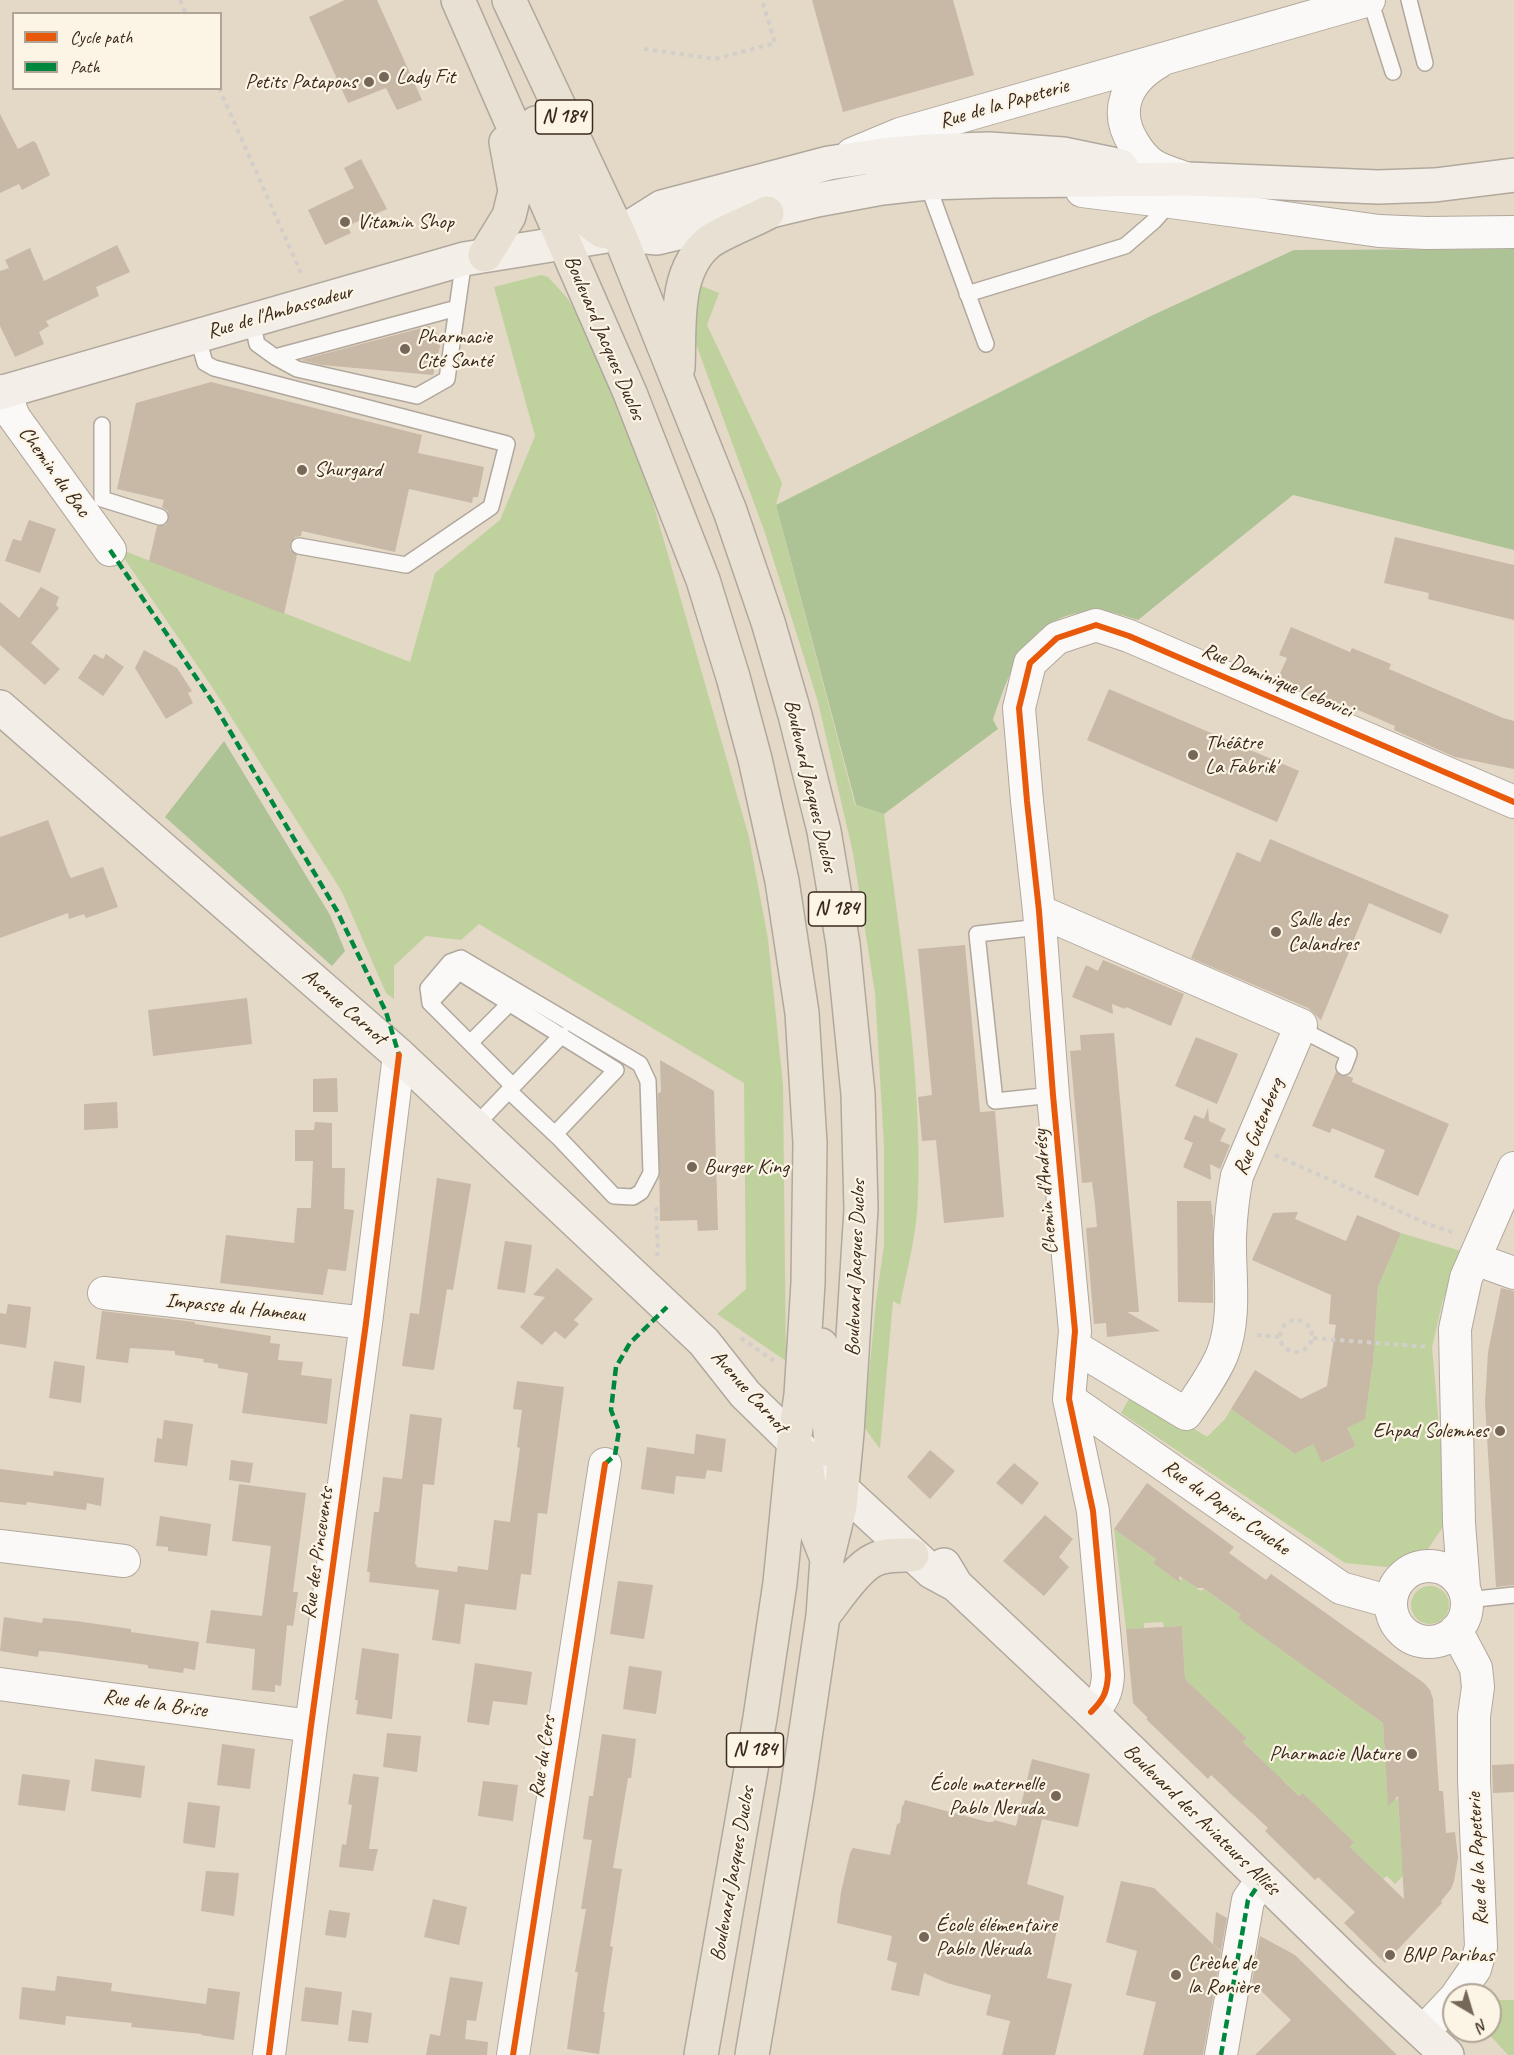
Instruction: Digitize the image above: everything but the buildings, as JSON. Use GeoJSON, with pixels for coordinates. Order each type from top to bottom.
{"type":"FeatureCollection","features":[{"type":"Feature","properties":{"kind":"main road","name":"N 184"},"geometry":{"type":"LineString","coordinates":[[458,0],[563,243]]}},
{"type":"Feature","properties":{"kind":"main road","name":"N 184"},"geometry":{"type":"LineString","coordinates":[[509,0],[619,234],[677,376]]}},
{"type":"Feature","properties":{"kind":"main road","name":"N 184"},"geometry":{"type":"LineString","coordinates":[[497,87],[537,124],[582,216],[602,231],[619,234]]}},
{"type":"Feature","properties":{"kind":"main road"},"geometry":{"type":"LineString","coordinates":[[474,257],[510,216],[515,191],[497,87]]}},
{"type":"Feature","properties":{"kind":"main road"},"geometry":{"type":"LineString","coordinates":[[619,234],[662,207],[829,163],[927,151],[989,149],[1063,154],[1179,190]]}},
{"type":"Feature","properties":{"kind":"main road"},"geometry":{"type":"LineString","coordinates":[[619,234],[657,238],[858,192],[927,183],[992,181],[1179,190],[1435,185],[1514,175]]}},
{"type":"Feature","properties":{"kind":"main road"},"geometry":{"type":"LineString","coordinates":[[677,376],[682,292],[694,261],[709,242],[767,213]]}},
{"type":"Feature","properties":{"kind":"main road","name":"Rue de l'Ambassadeur"},"geometry":{"type":"LineString","coordinates":[[2,392],[474,257],[619,234]]}},
{"type":"Feature","properties":{"kind":"main road","name":"Boulevard Jacques Duclos"},"geometry":{"type":"LineString","coordinates":[[563,243],[630,393],[703,580],[755,759],[782,881],[802,1013],[810,1143],[806,1310]]}},
{"type":"Feature","properties":{"kind":"main road","name":"Boulevard Jacques Duclos"},"geometry":{"type":"LineString","coordinates":[[677,376],[730,511],[768,622],[824,831],[843,944],[858,1094],[861,1209],[819,1453],[780,1583],[760,1718],[701,2055]]}},
{"type":"Feature","properties":{"kind":"main road","name":"Avenue Carnot"},"geometry":{"type":"LineString","coordinates":[[0,707],[399,1054],[704,1342],[745,1394],[819,1453]]}},
{"type":"Feature","properties":{"kind":"main road","name":"N 184"},"geometry":{"type":"LineString","coordinates":[[806,1310],[819,1335],[823,1353],[816,1531],[827,1559]]}},
{"type":"Feature","properties":{"kind":"main road","name":"N 184"},"geometry":{"type":"LineString","coordinates":[[806,1310],[819,1453]]}},
{"type":"Feature","properties":{"kind":"main road","name":"Boulevard Jacques Duclos"},"geometry":{"type":"LineString","coordinates":[[752,2055],[797,1792],[822,1616],[827,1559],[840,1506],[819,1453]]}},
{"type":"Feature","properties":{"kind":"main road","name":"Boulevard des Aviateurs Alliés"},"geometry":{"type":"LineString","coordinates":[[819,1453],[912,1555],[932,1572],[956,1584]]}},
{"type":"Feature","properties":{"kind":"main road","name":"Boulevard des Aviateurs Alliés"},"geometry":{"type":"LineString","coordinates":[[819,1453],[942,1561],[956,1584],[1447,2055]]}},
{"type":"Feature","properties":{"kind":"main road"},"geometry":{"type":"LineString","coordinates":[[822,1616],[861,1570],[874,1560],[890,1555],[912,1555]]}},
{"type":"Feature","properties":{"kind":"street","name":"Rue de la Papeterie"},"geometry":{"type":"LineString","coordinates":[[829,163],[900,134],[1370,0]]}},
{"type":"Feature","properties":{"kind":"street","name":"Rue de la Papeterie"},"geometry":{"type":"LineString","coordinates":[[1182,53],[1147,70],[1134,84],[1125,102],[1124,120],[1131,138],[1145,158],[1179,190],[1379,231],[1514,232]]}},
{"type":"Feature","properties":{"kind":"street","name":"Chemin du Bac"},"geometry":{"type":"LineString","coordinates":[[2,392],[14,417],[110,550]]}},
{"type":"Feature","properties":{"kind":"street","name":"Rue Dominique Lebovici"},"geometry":{"type":"LineString","coordinates":[[1030,663],[1057,638],[1096,625],[1129,636],[1514,802]]}},
{"type":"Feature","properties":{"kind":"street","name":"Chemin d'Andrésy"},"geometry":{"type":"LineString","coordinates":[[1030,663],[1019,708],[1076,1331],[1069,1399],[1092,1511],[1107,1655],[1107,1690],[1104,1699],[1091,1712]]}},
{"type":"Feature","properties":{"kind":"street"},"geometry":{"type":"LineString","coordinates":[[1040,919],[1301,1025],[1299,1029]]}},
{"type":"Feature","properties":{"kind":"street","name":"Rue Gutenberg"},"geometry":{"type":"LineString","coordinates":[[1075,1347],[1186,1414],[1213,1373],[1228,1333],[1231,1304],[1232,1203],[1237,1176],[1299,1029]]}},
{"type":"Feature","properties":{"kind":"street","name":"Rue des Pincevents"},"geometry":{"type":"LineString","coordinates":[[269,2055],[310,1726],[366,1323],[399,1054]]}},
{"type":"Feature","properties":{"kind":"street"},"geometry":{"type":"LineString","coordinates":[[1465,1594],[1457,1578],[1447,1571],[1424,1566],[1411,1570],[1401,1578],[1394,1589],[1391,1602],[1392,1615],[1407,1636],[1419,1641],[1444,1636],[1463,1622],[1466,1611],[1465,1594],[1459,1523],[1455,1329],[1466,1278],[1514,1168]]}},
{"type":"Feature","properties":{"kind":"street"},"geometry":{"type":"LineString","coordinates":[[1475,1259],[1514,1273]]}},
{"type":"Feature","properties":{"kind":"street","name":"Impasse du Hameau"},"geometry":{"type":"LineString","coordinates":[[104,1293],[366,1323]]}},
{"type":"Feature","properties":{"kind":"street","name":"Rue du Papier Couche"},"geometry":{"type":"LineString","coordinates":[[1069,1399],[1341,1588],[1391,1602]]}},
{"type":"Feature","properties":{"kind":"street","name":"Rue du Cers"},"geometry":{"type":"LineString","coordinates":[[513,2055],[605,1464]]}},
{"type":"Feature","properties":{"kind":"street"},"geometry":{"type":"LineString","coordinates":[[1424,1566],[1459,1523]]}},
{"type":"Feature","properties":{"kind":"street"},"geometry":{"type":"LineString","coordinates":[[0,1546],[124,1561]]}},
{"type":"Feature","properties":{"kind":"street","name":"Rue de la Papeterie"},"geometry":{"type":"LineString","coordinates":[[1444,1636],[1476,1668],[1478,1687],[1474,1716],[1474,1780],[1481,1947],[1475,1969],[1465,1983]]}},
{"type":"Feature","properties":{"kind":"street","name":"Rue de la Brise"},"geometry":{"type":"LineString","coordinates":[[0,1683],[310,1726]]}},
{"type":"Feature","properties":{"kind":"street"},"geometry":{"type":"LineString","coordinates":[[1221,2055],[1248,1900],[1262,1880]]}},
{"type":"Feature","properties":{"kind":"street"},"geometry":{"type":"LineString","coordinates":[[1423,2032],[1442,2012]]}},
{"type":"Feature","properties":{"kind":"lane"},"geometry":{"type":"LineString","coordinates":[[1370,0],[1393,72]]}},
{"type":"Feature","properties":{"kind":"lane"},"geometry":{"type":"LineString","coordinates":[[1409,0],[1425,63]]}},
{"type":"Feature","properties":{"kind":"lane"},"geometry":{"type":"LineString","coordinates":[[927,183],[986,344]]}},
{"type":"Feature","properties":{"kind":"lane"},"geometry":{"type":"LineString","coordinates":[[967,294],[1125,246],[1154,221],[1179,190]]}},
{"type":"Feature","properties":{"kind":"lane"},"geometry":{"type":"LineString","coordinates":[[252,321],[257,344],[297,369],[417,396],[447,379],[457,308],[474,257]]}},
{"type":"Feature","properties":{"kind":"lane"},"geometry":{"type":"LineString","coordinates":[[275,357],[457,308]]}},
{"type":"Feature","properties":{"kind":"lane"},"geometry":{"type":"LineString","coordinates":[[197,335],[205,363],[214,368],[507,444],[491,507],[405,565],[299,546]]}},
{"type":"Feature","properties":{"kind":"lane"},"geometry":{"type":"LineString","coordinates":[[102,425],[102,499],[160,517]]}},
{"type":"Feature","properties":{"kind":"lane"},"geometry":{"type":"LineString","coordinates":[[1040,919],[977,934],[996,1101],[1053,1095]]}},
{"type":"Feature","properties":{"kind":"lane"},"geometry":{"type":"LineString","coordinates":[[461,958],[640,1065],[648,1081],[651,1173],[641,1192],[633,1197],[614,1196],[470,1043],[430,1003],[428,988],[450,962],[461,958]]}},
{"type":"Feature","properties":{"kind":"lane"},"geometry":{"type":"LineString","coordinates":[[430,1003],[459,972],[616,1070],[555,1134]]}},
{"type":"Feature","properties":{"kind":"lane"},"geometry":{"type":"LineString","coordinates":[[470,1043],[510,1003]]}},
{"type":"Feature","properties":{"kind":"lane"},"geometry":{"type":"LineString","coordinates":[[1299,1029],[1349,1054],[1344,1067]]}},
{"type":"Feature","properties":{"kind":"lane"},"geometry":{"type":"LineString","coordinates":[[475,1126],[562,1035]]}},
{"type":"Feature","properties":{"kind":"lane"},"geometry":{"type":"LineString","coordinates":[[1465,1594],[1514,1595]]}},
{"type":"Feature","properties":{"kind":"path"},"geometry":{"type":"LineString","coordinates":[[644,49],[715,59],[775,43],[762,0]]}},
{"type":"Feature","properties":{"kind":"path"},"geometry":{"type":"LineString","coordinates":[[220,90],[301,273]]}},
{"type":"Feature","properties":{"kind":"path"},"geometry":{"type":"LineString","coordinates":[[1250,1144],[1428,1224],[1459,1234],[1475,1225],[1489,1228]]}},
{"type":"Feature","properties":{"kind":"path"},"geometry":{"type":"LineString","coordinates":[[1297,1319],[1311,1327],[1313,1338],[1304,1351],[1293,1352],[1281,1342],[1280,1331],[1287,1322],[1297,1319]]}},
{"type":"Feature","properties":{"kind":"path"},"geometry":{"type":"LineString","coordinates":[[1313,1338],[1454,1349]]}},
{"type":"Feature","properties":{"kind":"green space"},"geometry":{"type":"Polygon","coordinates":[[[1514,249],[1514,550],[1293,495],[1138,620],[1106,611],[1077,613],[1057,620],[1041,630],[1028,644],[1008,679],[993,720],[998,729],[884,814],[856,805],[776,505],[1151,316],[1294,250],[1514,249]]]}},
{"type":"Feature","properties":{"kind":"green space"},"geometry":{"type":"Polygon","coordinates":[[[541,275],[548,277],[568,299],[582,323],[642,464],[749,837],[768,939],[783,1085],[786,1361],[717,1314],[746,1289],[744,1083],[479,924],[461,940],[426,936],[394,966],[394,999],[386,993],[342,892],[212,687],[117,548],[410,662],[435,573],[500,520],[535,436],[494,287],[541,275]]]}},
{"type":"Feature","properties":{"kind":"green space"},"geometry":{"type":"Polygon","coordinates":[[[694,283],[719,293],[707,325],[782,483],[776,505],[855,805],[884,814],[909,1005],[917,1101],[918,1197],[916,1224],[900,1305],[893,1301],[880,1449],[864,1427],[876,1301],[884,1245],[884,1146],[875,993],[853,853],[818,702],[765,533],[692,333],[694,283]]]}},
{"type":"Feature","properties":{"kind":"green space"},"geometry":{"type":"Polygon","coordinates":[[[224,741],[330,915],[345,951],[332,966],[165,817],[224,741]]]}},
{"type":"Feature","properties":{"kind":"green space"},"geometry":{"type":"Polygon","coordinates":[[[1401,1233],[1461,1251],[1443,1300],[1432,1347],[1446,1503],[1442,1528],[1426,1552],[1387,1567],[1345,1563],[1121,1413],[1134,1390],[1207,1437],[1225,1419],[1231,1409],[1295,1454],[1313,1444],[1323,1463],[1356,1446],[1347,1428],[1365,1418],[1373,1363],[1378,1287],[1401,1233]]]}},
{"type":"Feature","properties":{"kind":"green space"},"geometry":{"type":"Polygon","coordinates":[[[1114,1529],[1156,1559],[1153,1563],[1179,1582],[1182,1578],[1201,1591],[1204,1589],[1241,1615],[1239,1619],[1383,1723],[1388,1800],[1398,1799],[1403,1876],[1395,1884],[1387,1876],[1383,1879],[1350,1847],[1354,1842],[1303,1793],[1299,1796],[1283,1780],[1251,1812],[1228,1792],[1260,1758],[1243,1742],[1247,1738],[1185,1679],[1182,1626],[1164,1627],[1163,1622],[1144,1623],[1144,1628],[1126,1629],[1114,1529]]]}},
{"type":"Feature","properties":{"kind":"green space"},"geometry":{"type":"Polygon","coordinates":[[[1430,1586],[1437,1587],[1443,1592],[1448,1598],[1448,1612],[1443,1618],[1437,1623],[1430,1624],[1423,1623],[1417,1618],[1412,1612],[1411,1605],[1412,1598],[1417,1592],[1423,1587],[1430,1586]]]}},
{"type":"Feature","properties":{"kind":"green space"},"geometry":{"type":"Polygon","coordinates":[[[1502,2000],[1514,2000],[1514,2055],[1508,2055],[1497,2043],[1502,2043],[1502,2000]]]}},
{"type":"Feature","properties":{"kind":"marked path"},"geometry":{"type":"LineString","coordinates":[[110,550],[212,701],[337,911],[386,1012],[399,1055]]}},
{"type":"Feature","properties":{"kind":"marked path"},"geometry":{"type":"LineString","coordinates":[[605,1464],[615,1455],[619,1431],[611,1410],[616,1367],[630,1343],[667,1307]]}},
{"type":"Feature","properties":{"kind":"marked path"},"geometry":{"type":"LineString","coordinates":[[1221,2055],[1248,1900],[1262,1880]]}},
{"type":"Feature","properties":{"kind":"cycle path"},"geometry":{"type":"LineString","coordinates":[[1091,1712],[1104,1696],[1108,1675],[1093,1511],[1069,1399],[1075,1331],[1019,708],[1030,663],[1057,638],[1096,625],[1129,636],[1514,802]]}},
{"type":"Feature","properties":{"kind":"cycle path"},"geometry":{"type":"LineString","coordinates":[[269,2055],[366,1323],[399,1055]]}},
{"type":"Feature","properties":{"kind":"cycle path"},"geometry":{"type":"LineString","coordinates":[[513,2055],[605,1464]]}},
{"type":"Feature","properties":{"kind":"place","name":"Lady Fit"},"geometry":{"type":"Point","coordinates":[384,77]}},
{"type":"Feature","properties":{"kind":"place","name":"Petits Patapons"},"geometry":{"type":"Point","coordinates":[369,82]}},
{"type":"Feature","properties":{"kind":"place","name":"Vitamin Shop"},"geometry":{"type":"Point","coordinates":[345,222]}},
{"type":"Feature","properties":{"kind":"place","name":"Pharmacie Cité Santé"},"geometry":{"type":"Point","coordinates":[405,349]}},
{"type":"Feature","properties":{"kind":"place","name":"Shurgard"},"geometry":{"type":"Point","coordinates":[302,470]}},
{"type":"Feature","properties":{"kind":"place","name":"Théâtre La Fabrik'"},"geometry":{"type":"Point","coordinates":[1193,755]}},
{"type":"Feature","properties":{"kind":"place","name":"Salle des Calandres"},"geometry":{"type":"Point","coordinates":[1276,932]}},
{"type":"Feature","properties":{"kind":"place","name":"Burger King"},"geometry":{"type":"Point","coordinates":[692,1167]}},
{"type":"Feature","properties":{"kind":"place","name":"Ehpad Solemnes"},"geometry":{"type":"Point","coordinates":[1500,1431]}},
{"type":"Feature","properties":{"kind":"place","name":"Pharmacie Nature"},"geometry":{"type":"Point","coordinates":[1412,1754]}},
{"type":"Feature","properties":{"kind":"place","name":"École maternelle Pablo Neruda"},"geometry":{"type":"Point","coordinates":[1056,1796]}},
{"type":"Feature","properties":{"kind":"place","name":"École élémentaire Pablo Néruda"},"geometry":{"type":"Point","coordinates":[924,1937]}},
{"type":"Feature","properties":{"kind":"place","name":"BNP Paribas"},"geometry":{"type":"Point","coordinates":[1390,1955]}},
{"type":"Feature","properties":{"kind":"place","name":"Crèche de la Ronière"},"geometry":{"type":"Point","coordinates":[1176,1975]}}]}
